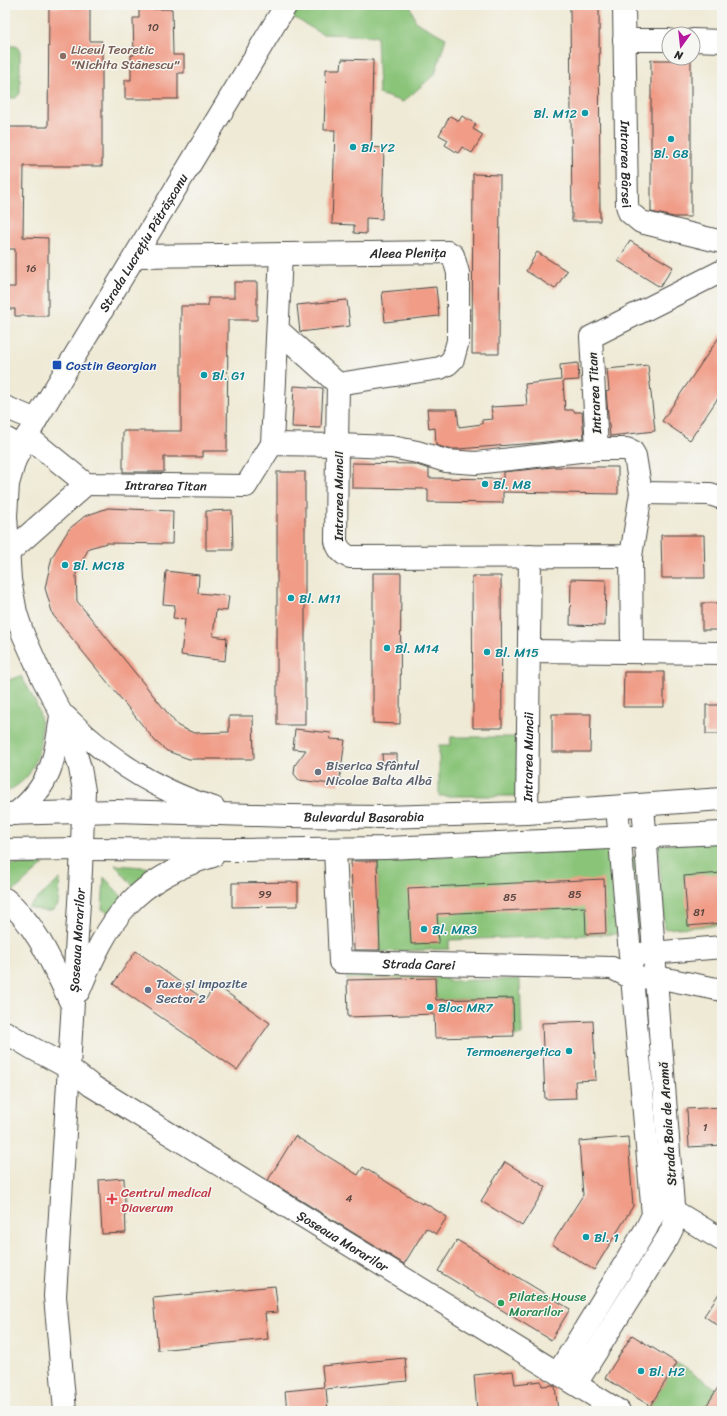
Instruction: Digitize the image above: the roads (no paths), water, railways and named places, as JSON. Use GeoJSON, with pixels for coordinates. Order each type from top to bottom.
{"type":"FeatureCollection","features":[{"type":"Feature","properties":{"kind":"street","name":"Strada Lucrețiu Pătrășcanu"},"geometry":{"type":"LineString","coordinates":[[84,811],[84,792],[80,768],[72,741],[61,713],[43,679],[20,625],[13,600],[7,554],[7,486],[22,435],[136,256],[286,5]]}},
{"type":"Feature","properties":{"kind":"street","name":"Intrarea Bârsei"},"geometry":{"type":"LineString","coordinates":[[624,5],[627,204],[629,212],[641,222],[722,242]]}},
{"type":"Feature","properties":{"kind":"street"},"geometry":{"type":"LineString","coordinates":[[624,40],[661,40]]}},
{"type":"Feature","properties":{"kind":"street"},"geometry":{"type":"LineString","coordinates":[[701,40],[722,40]]}},
{"type":"Feature","properties":{"kind":"street","name":"Aleea Plenița"},"geometry":{"type":"LineString","coordinates":[[136,256],[448,252],[453,256],[458,273],[458,342],[453,359],[448,364],[440,368],[338,384]]}},
{"type":"Feature","properties":{"kind":"street"},"geometry":{"type":"LineString","coordinates":[[278,330],[338,384],[337,445],[272,444],[281,254]]}},
{"type":"Feature","properties":{"kind":"street","name":"Intrarea Titan"},"geometry":{"type":"LineString","coordinates":[[597,449],[591,337],[722,271]]}},
{"type":"Feature","properties":{"kind":"street"},"geometry":{"type":"LineString","coordinates":[[5,408],[22,435],[86,484],[7,554]]}},
{"type":"Feature","properties":{"kind":"street","name":"Intrarea Titan"},"geometry":{"type":"LineString","coordinates":[[86,484],[246,486],[272,444]]}},
{"type":"Feature","properties":{"kind":"street","name":"Intrarea Muncii"},"geometry":{"type":"LineString","coordinates":[[337,445],[398,448],[458,463],[476,463],[597,449],[626,449],[632,451],[635,456],[641,493],[631,556],[350,557],[340,551],[336,541],[337,445]]}},
{"type":"Feature","properties":{"kind":"street"},"geometry":{"type":"LineString","coordinates":[[641,493],[710,494],[722,498]]}},
{"type":"Feature","properties":{"kind":"street","name":"Intrarea Muncii"},"geometry":{"type":"LineString","coordinates":[[527,813],[530,556]]}},
{"type":"Feature","properties":{"kind":"street"},"geometry":{"type":"LineString","coordinates":[[631,556],[632,652]]}},
{"type":"Feature","properties":{"kind":"street"},"geometry":{"type":"LineString","coordinates":[[529,651],[722,653]]}},
{"type":"Feature","properties":{"kind":"street"},"geometry":{"type":"LineString","coordinates":[[10,814],[27,805],[36,796],[44,784],[55,752],[61,713]]}},
{"type":"Feature","properties":{"kind":"street"},"geometry":{"type":"LineString","coordinates":[[61,713],[97,746],[148,780],[190,800],[236,815]]}},
{"type":"Feature","properties":{"kind":"street","name":"Bulevardul Basarabia"},"geometry":{"type":"LineString","coordinates":[[10,814],[84,811],[383,817],[527,813],[722,799]]}},
{"type":"Feature","properties":{"kind":"street","name":"Strada Baia de Aramă"},"geometry":{"type":"LineString","coordinates":[[576,1384],[668,1237],[672,1229],[674,1219],[643,805]]}},
{"type":"Feature","properties":{"kind":"street","name":"Strada Baia de Aramă"},"geometry":{"type":"LineString","coordinates":[[558,1373],[651,1221],[653,1215],[617,807]]}},
{"type":"Feature","properties":{"kind":"street","name":"Șoseaua Morarilor"},"geometry":{"type":"LineString","coordinates":[[65,1411],[54,1296],[83,849],[84,811]]}},
{"type":"Feature","properties":{"kind":"street"},"geometry":{"type":"LineString","coordinates":[[5,850],[402,848],[722,832]]}},
{"type":"Feature","properties":{"kind":"street","name":"Strada Carei"},"geometry":{"type":"LineString","coordinates":[[335,849],[340,962],[612,968],[632,978]]}},
{"type":"Feature","properties":{"kind":"street"},"geometry":{"type":"LineString","coordinates":[[73,1007],[93,958],[105,936],[125,906],[136,895],[162,875],[215,855],[238,850]]}},
{"type":"Feature","properties":{"kind":"street"},"geometry":{"type":"LineString","coordinates":[[5,899],[20,914],[34,932],[73,1007]]}},
{"type":"Feature","properties":{"kind":"street"},"geometry":{"type":"LineString","coordinates":[[612,968],[630,954],[722,947]]}},
{"type":"Feature","properties":{"kind":"street"},"geometry":{"type":"LineString","coordinates":[[632,978],[656,977],[722,990]]}},
{"type":"Feature","properties":{"kind":"street"},"geometry":{"type":"LineString","coordinates":[[5,1032],[69,1068]]}},
{"type":"Feature","properties":{"kind":"street","name":"Șoseaua Morarilor"},"geometry":{"type":"LineString","coordinates":[[69,1068],[92,1086],[619,1411]]}},
{"type":"Feature","properties":{"kind":"street"},"geometry":{"type":"LineString","coordinates":[[651,1196],[722,1240]]}},
{"type":"Feature","properties":{"kind":"place","name":"Liceul Teoretic \"Nichita Stănescu\""},"geometry":{"type":"Point","coordinates":[63,56]}},
{"type":"Feature","properties":{"kind":"place","name":"Bl. M12"},"geometry":{"type":"Point","coordinates":[585,113]}},
{"type":"Feature","properties":{"kind":"place","name":"Bl. G8"},"geometry":{"type":"Point","coordinates":[671,139]}},
{"type":"Feature","properties":{"kind":"place","name":"Bl. Y2"},"geometry":{"type":"Point","coordinates":[353,147]}},
{"type":"Feature","properties":{"kind":"place","name":"Costin Georgian"},"geometry":{"type":"Point","coordinates":[57,365]}},
{"type":"Feature","properties":{"kind":"place","name":"Bl. G1"},"geometry":{"type":"Point","coordinates":[204,375]}},
{"type":"Feature","properties":{"kind":"place","name":"Bl. M8"},"geometry":{"type":"Point","coordinates":[485,484]}},
{"type":"Feature","properties":{"kind":"place","name":"Bl. MC18"},"geometry":{"type":"Point","coordinates":[65,565]}},
{"type":"Feature","properties":{"kind":"place","name":"Bl. M11"},"geometry":{"type":"Point","coordinates":[291,598]}},
{"type":"Feature","properties":{"kind":"place","name":"Bl. M14"},"geometry":{"type":"Point","coordinates":[387,648]}},
{"type":"Feature","properties":{"kind":"place","name":"Bl. M15"},"geometry":{"type":"Point","coordinates":[487,652]}},
{"type":"Feature","properties":{"kind":"place","name":"Biserica Sfântul Nicolae Balta Albă"},"geometry":{"type":"Point","coordinates":[318,772]}},
{"type":"Feature","properties":{"kind":"place","name":"Bl. MR3"},"geometry":{"type":"Point","coordinates":[424,929]}},
{"type":"Feature","properties":{"kind":"place","name":"Taxe și impozite Sector 2"},"geometry":{"type":"Point","coordinates":[148,990]}},
{"type":"Feature","properties":{"kind":"place","name":"Bloc MR7"},"geometry":{"type":"Point","coordinates":[430,1007]}},
{"type":"Feature","properties":{"kind":"place","name":"Termoenergetica"},"geometry":{"type":"Point","coordinates":[569,1051]}},
{"type":"Feature","properties":{"kind":"place","name":"Centrul medical Diaverum"},"geometry":{"type":"Point","coordinates":[112,1199]}},
{"type":"Feature","properties":{"kind":"place","name":"Bl. 1"},"geometry":{"type":"Point","coordinates":[586,1237]}},
{"type":"Feature","properties":{"kind":"place","name":"Pilates House Morarilor"},"geometry":{"type":"Point","coordinates":[501,1303]}},
{"type":"Feature","properties":{"kind":"place","name":"Bl. H2"},"geometry":{"type":"Point","coordinates":[641,1371]}}]}
